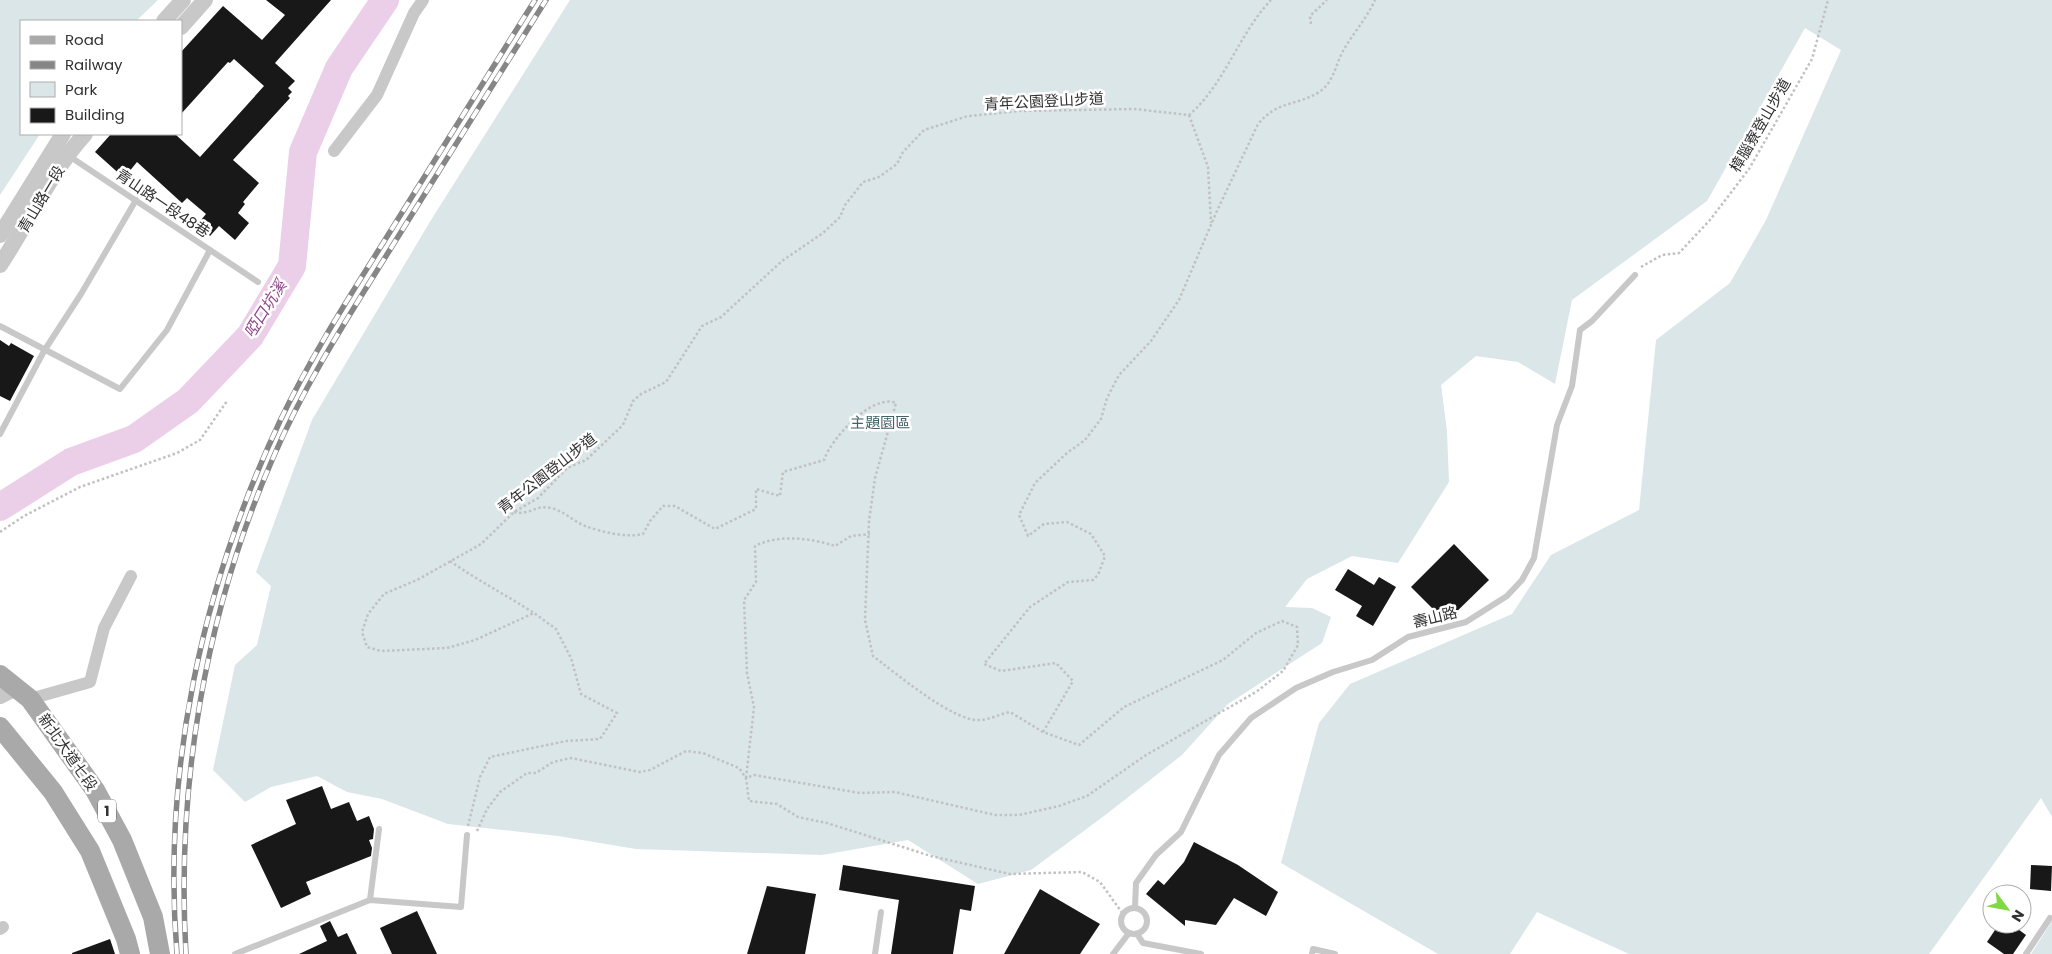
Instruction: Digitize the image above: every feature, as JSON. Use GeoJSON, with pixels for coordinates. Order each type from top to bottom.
{"type":"FeatureCollection","features":[{"type":"Feature","properties":{"kind":"main road","name":"新北大道七段"},"geometry":{"type":"LineString","coordinates":[[0,675],[64,744],[95,790],[122,840],[153,917],[160,954]]}},
{"type":"Feature","properties":{"kind":"main road"},"geometry":{"type":"LineString","coordinates":[[0,727],[53,792],[90,851],[126,939],[130,954]]}},
{"type":"Feature","properties":{"kind":"street"},"geometry":{"type":"LineString","coordinates":[[165,20],[183,0]]}},
{"type":"Feature","properties":{"kind":"street"},"geometry":{"type":"LineString","coordinates":[[182,26],[205,0]]}},
{"type":"Feature","properties":{"kind":"street"},"geometry":{"type":"LineString","coordinates":[[334,151],[377,95],[414,13],[422,0]]}},
{"type":"Feature","properties":{"kind":"street","name":"青山路一段"},"geometry":{"type":"LineString","coordinates":[[0,235],[61,145],[83,135]]}},
{"type":"Feature","properties":{"kind":"street","name":"青山路一段"},"geometry":{"type":"LineString","coordinates":[[0,265],[23,231],[61,145]]}},
{"type":"Feature","properties":{"kind":"street"},"geometry":{"type":"LineString","coordinates":[[16,694],[90,682],[104,628],[132,576]]}},
{"type":"Feature","properties":{"kind":"lane","name":"青山路一段48巷"},"geometry":{"type":"LineString","coordinates":[[61,145],[136,200],[258,282]]}},
{"type":"Feature","properties":{"kind":"lane"},"geometry":{"type":"LineString","coordinates":[[0,434],[44,351],[81,294],[136,200]]}},
{"type":"Feature","properties":{"kind":"lane"},"geometry":{"type":"LineString","coordinates":[[0,326],[44,351],[120,389],[167,330],[210,250]]}},
{"type":"Feature","properties":{"kind":"lane","name":"壽山路"},"geometry":{"type":"LineString","coordinates":[[1135,908],[1136,883],[1156,855],[1181,832],[1219,755],[1251,718],[1296,688],[1333,672],[1372,660],[1408,637],[1466,622],[1507,596],[1522,580],[1534,558],[1557,426],[1572,386],[1580,330],[1592,321],[1635,275]]}},
{"type":"Feature","properties":{"kind":"lane"},"geometry":{"type":"LineString","coordinates":[[370,900],[379,829]]}},
{"type":"Feature","properties":{"kind":"lane"},"geometry":{"type":"LineString","coordinates":[[235,954],[370,900],[461,907],[467,835]]}},
{"type":"Feature","properties":{"kind":"lane"},"geometry":{"type":"LineString","coordinates":[[1135,908],[1143,910],[1147,917],[1145,929],[1137,934],[1129,933],[1122,927],[1123,914],[1135,908]]}},
{"type":"Feature","properties":{"kind":"lane"},"geometry":{"type":"LineString","coordinates":[[875,954],[881,912]]}},
{"type":"Feature","properties":{"kind":"lane"},"geometry":{"type":"LineString","coordinates":[[2026,954],[2050,918]]}},
{"type":"Feature","properties":{"kind":"lane"},"geometry":{"type":"LineString","coordinates":[[1113,954],[1129,933]]}},
{"type":"Feature","properties":{"kind":"lane"},"geometry":{"type":"LineString","coordinates":[[1137,934],[1143,943],[1201,954]]}},
{"type":"Feature","properties":{"kind":"lane"},"geometry":{"type":"LineString","coordinates":[[1312,954],[1313,949],[1335,954]]}},
{"type":"Feature","properties":{"kind":"path"},"geometry":{"type":"LineString","coordinates":[[1211,225],[1208,167],[1189,115],[1198,107],[1219,79],[1242,38],[1271,0]]}},
{"type":"Feature","properties":{"kind":"path"},"geometry":{"type":"LineString","coordinates":[[1310,24],[1310,16],[1327,0]]}},
{"type":"Feature","properties":{"kind":"path"},"geometry":{"type":"LineString","coordinates":[[1043,732],[1073,681],[1056,663],[1001,671],[984,664],[1030,607],[1068,582],[1093,580],[1098,575],[1105,556],[1091,534],[1067,522],[1044,524],[1028,536],[1019,515],[1035,483],[1066,453],[1085,440],[1101,419],[1107,398],[1119,375],[1151,341],[1179,300],[1211,225],[1258,124],[1268,112],[1319,92],[1335,74],[1342,53],[1368,17],[1374,0]]}},
{"type":"Feature","properties":{"kind":"path","name":"樟腦寮登山步道"},"geometry":{"type":"LineString","coordinates":[[1635,275],[1639,268],[1662,255],[1679,253],[1710,220],[1749,169],[1812,59],[1828,0]]}},
{"type":"Feature","properties":{"kind":"path","name":"青年公園登山步道"},"geometry":{"type":"LineString","coordinates":[[534,614],[475,640],[447,648],[381,650],[367,648],[362,632],[368,614],[384,594],[419,579],[481,544],[514,512],[538,498],[567,468],[586,460],[623,425],[634,401],[641,394],[666,382],[702,326],[721,317],[782,262],[822,234],[840,218],[845,205],[863,182],[879,177],[897,164],[903,152],[924,130],[968,116],[1020,111],[1134,109],[1189,115]]}},
{"type":"Feature","properties":{"kind":"path"},"geometry":{"type":"LineString","coordinates":[[514,512],[526,514],[544,506],[561,510],[584,526],[631,537],[643,534],[650,521],[663,506],[675,506],[715,529],[756,509],[756,489],[780,496],[784,472],[824,460],[833,443],[861,413],[878,401],[888,399],[896,403],[875,478],[865,620],[872,656],[933,700],[962,716],[978,720],[1010,712],[1043,732],[1079,745],[1124,707],[1223,660],[1256,633],[1282,621],[1297,627],[1298,645],[1283,670],[1256,692],[1146,755],[1087,796],[1059,806],[1018,815],[995,815],[895,792],[860,793],[754,776],[746,778]]}},
{"type":"Feature","properties":{"kind":"path"},"geometry":{"type":"LineString","coordinates":[[0,532],[24,516],[80,487],[177,453],[200,440],[227,401]]}},
{"type":"Feature","properties":{"kind":"path"},"geometry":{"type":"LineString","coordinates":[[870,534],[851,536],[835,546],[814,539],[778,538],[755,546],[756,582],[744,600],[746,673],[754,707],[746,778],[749,801],[777,804],[798,817],[827,823],[931,856],[1010,874],[1082,872],[1100,882],[1123,914]]}},
{"type":"Feature","properties":{"kind":"path"},"geometry":{"type":"LineString","coordinates":[[450,561],[482,583],[508,596],[556,629],[571,658],[581,694],[617,713],[600,739],[566,741],[490,757],[480,777],[473,798],[467,835],[475,836],[492,801],[517,779],[527,773],[536,773],[553,762],[571,758],[640,772],[686,751],[703,752],[740,768],[746,778]]}},
{"type":"Feature","properties":{"kind":"green space"},"geometry":{"type":"Polygon","coordinates":[[[0,0],[158,0],[137,20],[20,20],[20,135],[39,135],[0,195],[0,0]]]}},
{"type":"Feature","properties":{"kind":"green space","name":"主題園區"},"geometry":{"type":"Polygon","coordinates":[[[570,0],[2052,0],[2052,817],[2041,798],[1929,954],[1629,954],[1537,912],[1510,954],[1438,954],[1281,863],[1319,723],[1350,684],[1512,614],[1551,555],[1639,510],[1656,340],[1730,283],[1766,220],[1841,50],[1805,28],[1707,201],[1572,300],[1555,384],[1518,362],[1476,356],[1441,385],[1447,431],[1449,482],[1398,563],[1352,556],[1307,579],[1285,607],[1312,608],[1331,617],[1322,643],[1228,704],[1182,755],[1031,870],[978,884],[908,840],[822,855],[636,849],[558,836],[448,824],[382,799],[347,792],[317,776],[271,787],[245,802],[213,770],[235,665],[257,645],[271,586],[256,572],[312,420],[431,220],[570,0]]]}},
{"type":"Feature","properties":{"kind":"green space"},"geometry":{"type":"Polygon","coordinates":[[[2052,921],[2052,954],[2031,954],[2052,921]]]}},
{"type":"Feature","properties":{"kind":"building"},"geometry":{"type":"Polygon","coordinates":[[[266,0],[331,0],[275,63],[295,81],[288,88],[292,92],[288,96],[290,98],[233,160],[259,183],[243,202],[245,204],[238,213],[249,223],[235,240],[219,226],[210,236],[197,225],[206,214],[187,198],[182,203],[137,162],[124,178],[95,152],[110,135],[176,135],[200,157],[264,86],[234,59],[230,63],[228,62],[182,113],[182,51],[223,6],[262,40],[285,15],[266,0]]]}},
{"type":"Feature","properties":{"kind":"building"},"geometry":{"type":"Polygon","coordinates":[[[0,340],[9,346],[11,343],[34,356],[10,401],[0,396],[0,340]]]}},
{"type":"Feature","properties":{"kind":"building"},"geometry":{"type":"Polygon","coordinates":[[[1454,544],[1489,580],[1446,622],[1411,587],[1454,544]]]}},
{"type":"Feature","properties":{"kind":"building"},"geometry":{"type":"Polygon","coordinates":[[[1348,569],[1374,585],[1379,577],[1396,587],[1373,626],[1356,616],[1362,606],[1335,590],[1348,569]]]}},
{"type":"Feature","properties":{"kind":"building"},"geometry":{"type":"Polygon","coordinates":[[[322,786],[331,809],[349,802],[357,821],[369,816],[374,829],[373,839],[369,840],[372,848],[371,856],[306,882],[311,894],[281,908],[251,845],[296,824],[286,800],[322,786]]]}},
{"type":"Feature","properties":{"kind":"building"},"geometry":{"type":"Polygon","coordinates":[[[1194,842],[1238,865],[1278,892],[1266,916],[1234,898],[1216,925],[1185,920],[1185,926],[1146,894],[1158,880],[1164,885],[1184,862],[1194,842]]]}},
{"type":"Feature","properties":{"kind":"building"},"geometry":{"type":"Polygon","coordinates":[[[843,865],[975,886],[971,911],[960,909],[953,954],[891,954],[899,900],[839,890],[843,865]]]}},
{"type":"Feature","properties":{"kind":"building"},"geometry":{"type":"Polygon","coordinates":[[[2031,865],[2052,866],[2051,891],[2032,889],[2032,884],[2030,884],[2031,865]]]}},
{"type":"Feature","properties":{"kind":"building"},"geometry":{"type":"Polygon","coordinates":[[[767,886],[816,894],[805,954],[747,954],[767,886]]]}},
{"type":"Feature","properties":{"kind":"building"},"geometry":{"type":"Polygon","coordinates":[[[1040,889],[1100,924],[1080,954],[1004,954],[1040,889]]]}},
{"type":"Feature","properties":{"kind":"building"},"geometry":{"type":"Polygon","coordinates":[[[417,911],[437,954],[392,954],[380,928],[417,911]]]}},
{"type":"Feature","properties":{"kind":"building"},"geometry":{"type":"Polygon","coordinates":[[[330,921],[338,937],[347,933],[357,954],[299,954],[327,941],[320,926],[330,921]]]}},
{"type":"Feature","properties":{"kind":"building"},"geometry":{"type":"Polygon","coordinates":[[[1992,934],[2026,935],[2013,954],[2004,954],[1987,942],[1992,934]]]}},
{"type":"Feature","properties":{"kind":"building"},"geometry":{"type":"Polygon","coordinates":[[[110,939],[115,954],[72,954],[72,953],[110,939]]]}},
{"type":"Feature","properties":{"kind":"waterway","name":"啞口坑溪"},"geometry":{"type":"LineString","coordinates":[[0,507],[71,462],[134,439],[188,401],[250,336],[292,266],[303,152],[339,68],[385,0]]}},
{"type":"Feature","properties":{"kind":"railway"},"geometry":{"type":"LineString","coordinates":[[177,954],[174,885],[176,817],[182,748],[209,614],[229,548],[253,484],[280,421],[318,350],[359,281],[535,0]]}},
{"type":"Feature","properties":{"kind":"railway"},"geometry":{"type":"LineString","coordinates":[[186,954],[184,891],[186,827],[191,764],[200,701],[229,577],[249,517],[286,429],[330,347],[546,0]]}}]}
